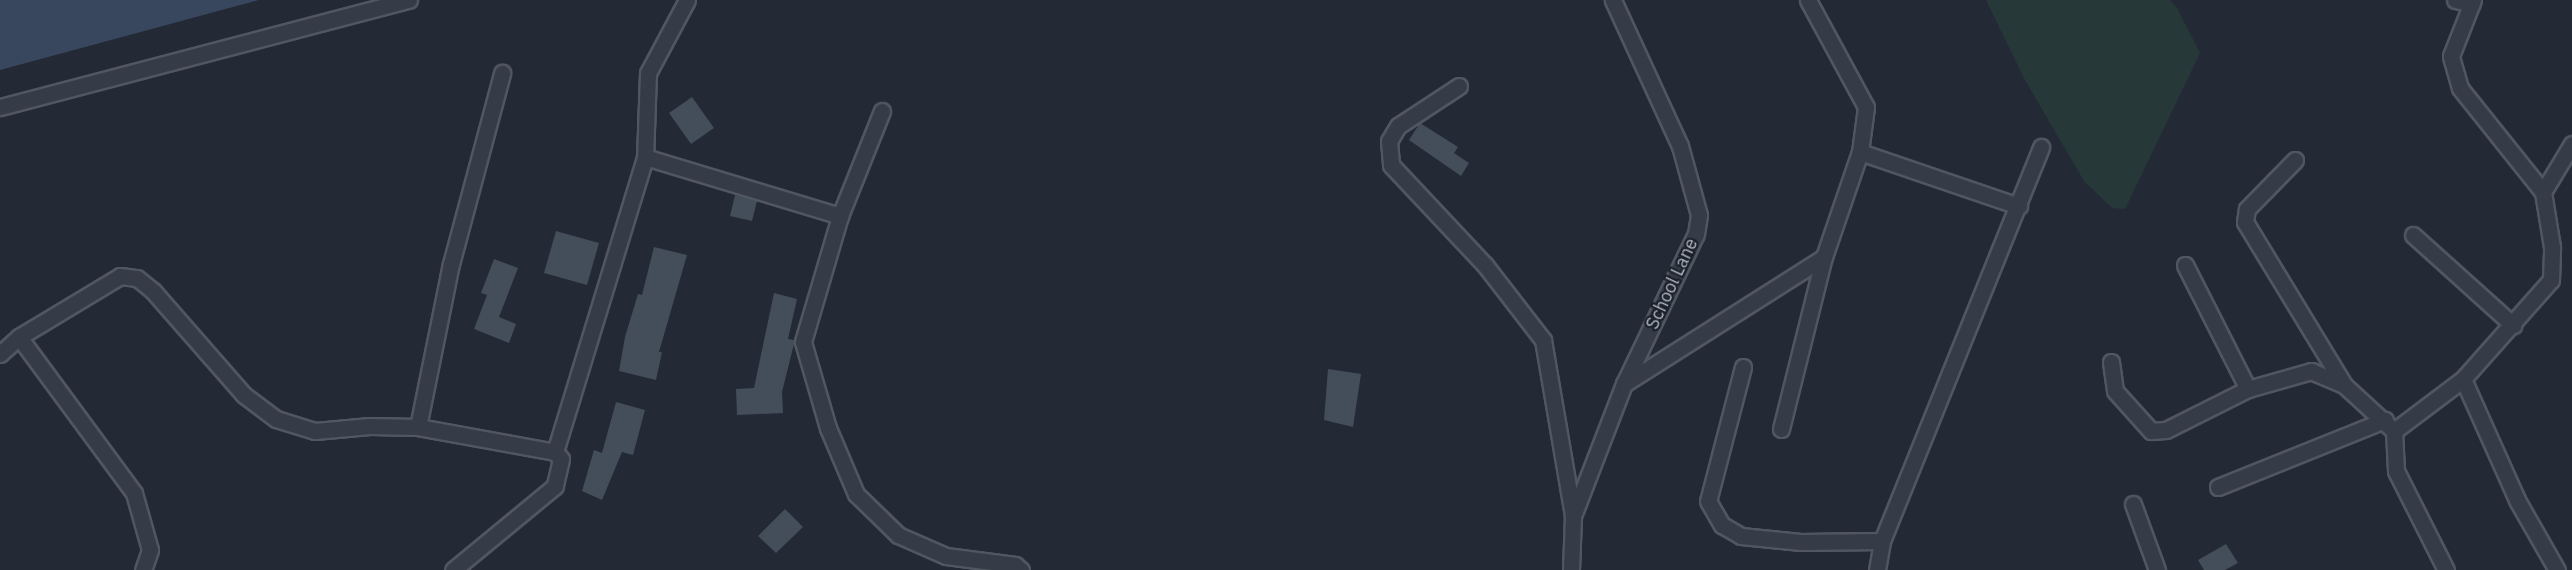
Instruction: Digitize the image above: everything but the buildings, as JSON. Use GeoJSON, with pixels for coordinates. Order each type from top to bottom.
{"type":"FeatureCollection","features":[{"type":"Feature","properties":{"kind":"street"},"geometry":{"type":"LineString","coordinates":[[0,107],[409,0]]}},
{"type":"Feature","properties":{"kind":"street"},"geometry":{"type":"LineString","coordinates":[[555,452],[645,157],[648,73],[687,0]]}},
{"type":"Feature","properties":{"kind":"street","name":"School Lane"},"geometry":{"type":"LineString","coordinates":[[1571,570],[1573,516],[1624,384],[1696,234],[1699,215],[1680,146],[1612,0]]}},
{"type":"Feature","properties":{"kind":"street"},"geometry":{"type":"LineString","coordinates":[[1781,429],[1824,257],[1860,152],[1866,107],[1808,0]]}},
{"type":"Feature","properties":{"kind":"street"},"geometry":{"type":"LineString","coordinates":[[2218,487],[2389,426],[2463,379],[2551,280],[2552,247],[2543,192],[2460,88],[2451,56],[2473,2],[2455,0]]}},
{"type":"Feature","properties":{"kind":"street"},"geometry":{"type":"LineString","coordinates":[[418,427],[451,264],[502,73]]}},
{"type":"Feature","properties":{"kind":"street"},"geometry":{"type":"LineString","coordinates":[[1459,86],[1398,126],[1389,141],[1391,165],[1485,265],[1543,340],[1573,516]]}},
{"type":"Feature","properties":{"kind":"street"},"geometry":{"type":"LineString","coordinates":[[882,111],[840,216],[804,342],[828,428],[856,494],[898,535],[946,556],[1016,565],[1021,570]]}},
{"type":"Feature","properties":{"kind":"street"},"geometry":{"type":"LineString","coordinates":[[2543,192],[2572,144]]}},
{"type":"Feature","properties":{"kind":"street"},"geometry":{"type":"LineString","coordinates":[[1877,570],[1882,541],[2041,147]]}},
{"type":"Feature","properties":{"kind":"street"},"geometry":{"type":"LineString","coordinates":[[1860,152],[2019,206]]}},
{"type":"Feature","properties":{"kind":"street"},"geometry":{"type":"LineString","coordinates":[[645,157],[840,216]]}},
{"type":"Feature","properties":{"kind":"street"},"geometry":{"type":"LineString","coordinates":[[2295,160],[2247,209],[2245,222],[2344,385],[2389,426],[2396,471],[2446,570]]}},
{"type":"Feature","properties":{"kind":"street"},"geometry":{"type":"LineString","coordinates":[[2413,235],[2513,325]]}},
{"type":"Feature","properties":{"kind":"street"},"geometry":{"type":"LineString","coordinates":[[1624,384],[1824,257]]}},
{"type":"Feature","properties":{"kind":"street"},"geometry":{"type":"LineString","coordinates":[[2185,265],[2248,389]]}},
{"type":"Feature","properties":{"kind":"street"},"geometry":{"type":"LineString","coordinates":[[0,354],[19,337],[120,276],[137,278],[153,291],[244,395],[276,419],[315,431],[370,426],[418,427],[555,452],[561,459],[555,486],[453,570]]}},
{"type":"Feature","properties":{"kind":"street"},"geometry":{"type":"LineString","coordinates":[[19,337],[134,493],[150,550],[143,570]]}},
{"type":"Feature","properties":{"kind":"street"},"geometry":{"type":"LineString","coordinates":[[2111,362],[2115,392],[2151,431],[2166,430],[2248,389],[2311,371],[2344,385]]}},
{"type":"Feature","properties":{"kind":"street"},"geometry":{"type":"LineString","coordinates":[[1743,367],[1708,501],[1722,525],[1741,536],[1801,542],[1882,541]]}},
{"type":"Feature","properties":{"kind":"street"},"geometry":{"type":"LineString","coordinates":[[2463,379],[2517,500],[2557,570]]}},
{"type":"Feature","properties":{"kind":"street"},"geometry":{"type":"LineString","coordinates":[[2133,504],[2157,570]]}},
{"type":"Feature","properties":{"kind":"shaded area"},"geometry":{"type":"Polygon","coordinates":[[[1986,0],[2170,0],[2177,8],[2200,53],[2125,209],[2112,208],[2084,181],[2025,80],[1986,0]]]}},
{"type":"Feature","properties":{"kind":"water"},"geometry":{"type":"Polygon","coordinates":[[[0,0],[259,0],[0,70],[0,0]]]}}]}
